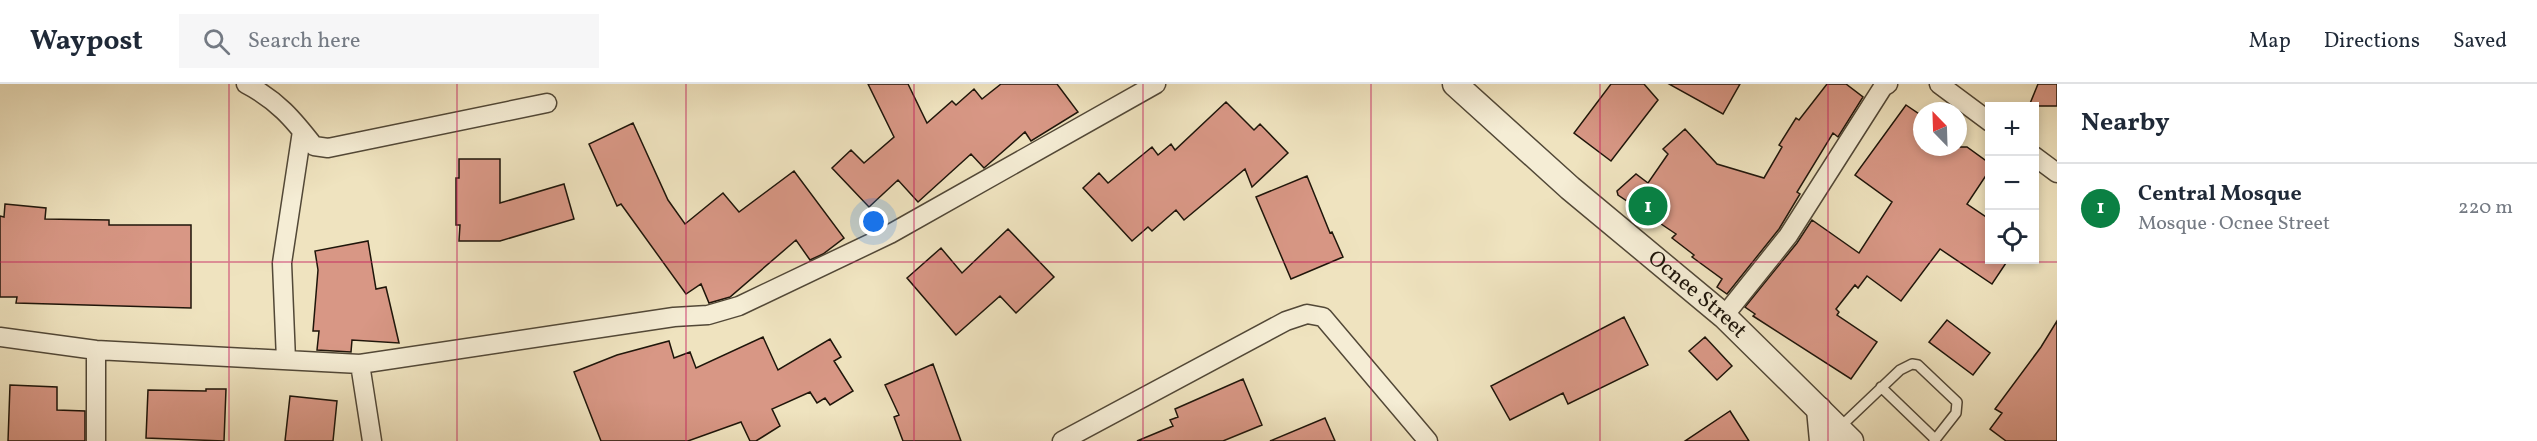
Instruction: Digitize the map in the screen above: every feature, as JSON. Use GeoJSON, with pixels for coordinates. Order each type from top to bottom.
{"type":"FeatureCollection","features":[{"type":"Feature","properties":{"kind":"street"},"geometry":{"type":"LineString","coordinates":[[246,84],[263,93],[287,112],[314,146],[328,148],[547,103]]}},
{"type":"Feature","properties":{"kind":"street"},"geometry":{"type":"LineString","coordinates":[[0,337],[96,350],[360,364],[674,317],[708,315],[739,306],[890,234],[1156,84]]}},
{"type":"Feature","properties":{"kind":"street","name":"Ocnee Street"},"geometry":{"type":"LineString","coordinates":[[1455,84],[1570,188],[1724,316],[1819,409],[1842,438]]}},
{"type":"Feature","properties":{"kind":"street"},"geometry":{"type":"LineString","coordinates":[[1724,316],[1788,236],[1883,87],[1888,84]]}},
{"type":"Feature","properties":{"kind":"street"},"geometry":{"type":"LineString","coordinates":[[1939,84],[1985,119]]}},
{"type":"Feature","properties":{"kind":"street"},"geometry":{"type":"LineString","coordinates":[[286,360],[282,263],[302,130]]}},
{"type":"Feature","properties":{"kind":"street"},"geometry":{"type":"LineString","coordinates":[[2039,160],[2057,173]]}},
{"type":"Feature","properties":{"kind":"street"},"geometry":{"type":"LineString","coordinates":[[1062,441],[1085,435],[1286,321],[1307,314],[1323,317],[1428,441]]}},
{"type":"Feature","properties":{"kind":"street"},"geometry":{"type":"LineString","coordinates":[[96,350],[96,441]]}},
{"type":"Feature","properties":{"kind":"street"},"geometry":{"type":"LineString","coordinates":[[360,364],[372,441]]}},
{"type":"Feature","properties":{"kind":"lane"},"geometry":{"type":"LineString","coordinates":[[1842,438],[1881,387],[1905,366],[1912,364],[1918,365],[1956,399],[1958,406],[1956,413],[1935,440],[1881,387]]}},
{"type":"Feature","properties":{"kind":"building"},"geometry":{"type":"Polygon","coordinates":[[[868,84],[908,84],[927,123],[952,101],[956,105],[974,89],[982,99],[1001,84],[1057,84],[1078,112],[1031,141],[1025,132],[984,168],[971,154],[918,202],[898,180],[869,207],[832,168],[851,150],[864,163],[894,137],[868,84]]]}},
{"type":"Feature","properties":{"kind":"building"},"geometry":{"type":"Polygon","coordinates":[[[1611,84],[1644,84],[1658,100],[1611,161],[1574,133],[1611,84]]]}},
{"type":"Feature","properties":{"kind":"building"},"geometry":{"type":"Polygon","coordinates":[[[1669,84],[1740,84],[1723,114],[1669,84]]]}},
{"type":"Feature","properties":{"kind":"building"},"geometry":{"type":"Polygon","coordinates":[[[1827,84],[1846,84],[1863,97],[1838,137],[1833,133],[1797,192],[1800,194],[1779,229],[1727,294],[1717,287],[1722,279],[1692,257],[1694,255],[1672,238],[1676,234],[1618,195],[1617,191],[1636,174],[1648,183],[1668,154],[1663,149],[1685,129],[1717,164],[1764,178],[1782,147],[1779,145],[1796,118],[1799,120],[1827,84]]]}},
{"type":"Feature","properties":{"kind":"building"},"geometry":{"type":"Polygon","coordinates":[[[2038,84],[2057,84],[2057,106],[2039,106],[2039,102],[2031,102],[2038,84]]]}},
{"type":"Feature","properties":{"kind":"building"},"geometry":{"type":"Polygon","coordinates":[[[1226,102],[1254,130],[1260,124],[1288,153],[1252,187],[1245,169],[1184,220],[1176,210],[1152,231],[1148,227],[1132,241],[1083,188],[1099,173],[1108,183],[1152,147],[1158,155],[1171,144],[1175,150],[1226,102]]]}},
{"type":"Feature","properties":{"kind":"building"},"geometry":{"type":"Polygon","coordinates":[[[1906,105],[1913,110],[1913,156],[1967,156],[1967,147],[1985,160],[1985,177],[1967,204],[1985,216],[1985,264],[2005,264],[1992,284],[1940,249],[1901,301],[1867,276],[1858,288],[1855,285],[1836,309],[1839,312],[1837,315],[1877,342],[1851,379],[1753,316],[1755,314],[1745,307],[1797,243],[1812,220],[1859,253],[1892,202],[1855,175],[1906,105]]]}},
{"type":"Feature","properties":{"kind":"building"},"geometry":{"type":"Polygon","coordinates":[[[633,123],[668,200],[685,224],[723,193],[739,212],[794,171],[844,238],[823,254],[810,260],[796,240],[730,297],[709,303],[701,284],[686,294],[621,204],[617,206],[589,144],[633,123]]]}},
{"type":"Feature","properties":{"kind":"building"},"geometry":{"type":"Polygon","coordinates":[[[459,159],[500,159],[500,203],[564,184],[574,219],[500,241],[459,241],[460,225],[456,225],[456,178],[459,178],[459,159]]]}},
{"type":"Feature","properties":{"kind":"building"},"geometry":{"type":"Polygon","coordinates":[[[1307,176],[1330,233],[1332,232],[1343,257],[1291,279],[1256,197],[1307,176]]]}},
{"type":"Feature","properties":{"kind":"building"},"geometry":{"type":"Polygon","coordinates":[[[5,204],[46,208],[45,219],[109,220],[109,225],[191,225],[191,308],[16,303],[17,297],[0,297],[0,216],[4,217],[5,204]]]}},
{"type":"Feature","properties":{"kind":"building"},"geometry":{"type":"Polygon","coordinates":[[[1008,229],[1054,277],[1016,313],[1000,296],[956,335],[907,278],[941,248],[962,273],[1008,229]]]}},
{"type":"Feature","properties":{"kind":"building"},"geometry":{"type":"Polygon","coordinates":[[[368,241],[376,289],[386,287],[399,343],[352,340],[351,352],[317,350],[319,331],[313,331],[318,270],[315,251],[368,241]]]}},
{"type":"Feature","properties":{"kind":"building"},"geometry":{"type":"Polygon","coordinates":[[[1624,317],[1648,365],[1568,404],[1563,393],[1510,420],[1491,386],[1624,317]]]}},
{"type":"Feature","properties":{"kind":"building"},"geometry":{"type":"Polygon","coordinates":[[[1947,320],[1990,353],[1973,375],[1929,342],[1947,320]]]}},
{"type":"Feature","properties":{"kind":"building"},"geometry":{"type":"Polygon","coordinates":[[[2057,321],[2057,441],[2006,441],[1990,429],[2002,413],[1995,409],[2041,347],[2057,321]]]}},
{"type":"Feature","properties":{"kind":"building"},"geometry":{"type":"Polygon","coordinates":[[[763,337],[778,370],[830,339],[841,357],[834,361],[853,391],[830,405],[825,398],[817,403],[810,392],[772,409],[780,426],[756,441],[750,441],[741,422],[688,441],[601,441],[574,372],[617,355],[669,341],[674,358],[690,352],[696,368],[763,337]]]}},
{"type":"Feature","properties":{"kind":"building"},"geometry":{"type":"Polygon","coordinates":[[[1705,337],[1732,366],[1717,380],[1689,351],[1705,337]]]}},
{"type":"Feature","properties":{"kind":"building"},"geometry":{"type":"Polygon","coordinates":[[[933,364],[961,441],[903,441],[894,417],[899,415],[885,385],[933,364]]]}},
{"type":"Feature","properties":{"kind":"building"},"geometry":{"type":"Polygon","coordinates":[[[1243,379],[1262,425],[1223,441],[1137,441],[1173,426],[1170,420],[1178,417],[1175,409],[1243,379]]]}},
{"type":"Feature","properties":{"kind":"building"},"geometry":{"type":"Polygon","coordinates":[[[10,385],[57,387],[57,410],[85,411],[85,441],[8,441],[10,385]]]}},
{"type":"Feature","properties":{"kind":"building"},"geometry":{"type":"Polygon","coordinates":[[[206,389],[226,389],[224,441],[146,438],[148,390],[206,391],[206,389]]]}},
{"type":"Feature","properties":{"kind":"building"},"geometry":{"type":"Polygon","coordinates":[[[290,396],[337,401],[333,441],[285,441],[290,396]]]}},
{"type":"Feature","properties":{"kind":"building"},"geometry":{"type":"Polygon","coordinates":[[[1730,411],[1749,441],[1685,441],[1730,411]]]}},
{"type":"Feature","properties":{"kind":"building"},"geometry":{"type":"Polygon","coordinates":[[[1325,418],[1335,441],[1270,441],[1325,418]]]}},
{"type":"Feature","properties":{"kind":"place","name":"Central Mosque"},"geometry":{"type":"Point","coordinates":[1648,206]}}]}
